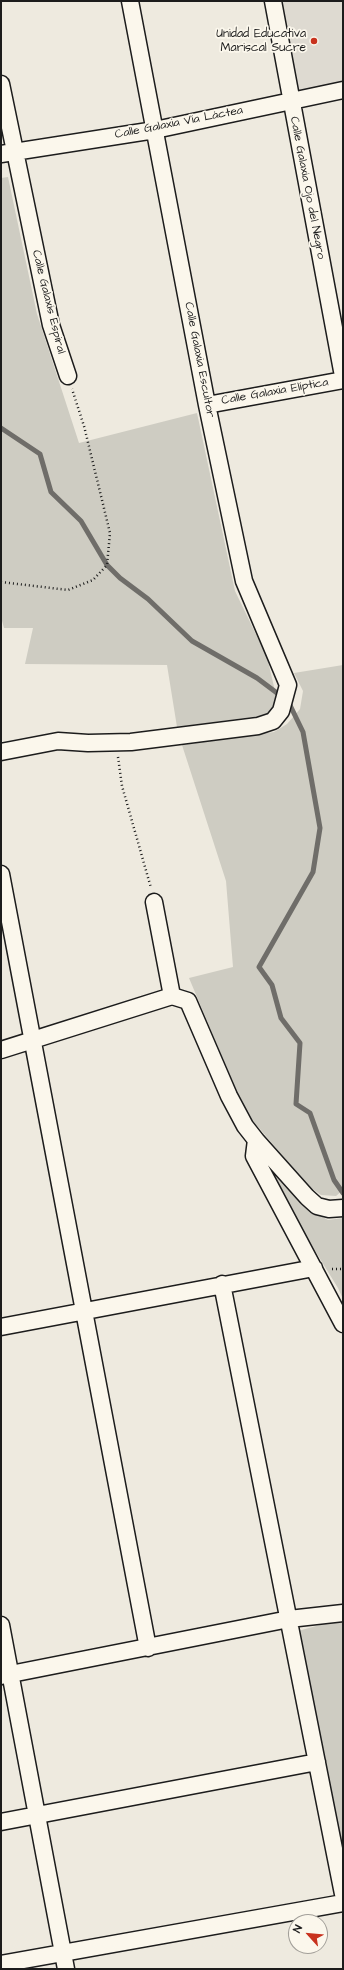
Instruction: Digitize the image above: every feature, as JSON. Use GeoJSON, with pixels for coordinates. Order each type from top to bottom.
{"type":"FeatureCollection","features":[{"type":"Feature","properties":{"kind":"street","name":"Calle Galaxia Escultor"},"geometry":{"type":"LineString","coordinates":[[116,742],[131,742],[258,726],[273,721],[281,711],[288,685],[244,581],[207,405],[130,1]]}},
{"type":"Feature","properties":{"kind":"street","name":"Calle Galaxia Ojo del Negro"},"geometry":{"type":"LineString","coordinates":[[272,1],[343,376]]}},
{"type":"Feature","properties":{"kind":"street","name":"Calle Galaxis Espiral"},"geometry":{"type":"LineString","coordinates":[[1,84],[8,153],[51,325],[68,376]]}},
{"type":"Feature","properties":{"kind":"street","name":"Calle Galaxia Vía Láctea"},"geometry":{"type":"LineString","coordinates":[[8,153],[155,130],[343,90]]}},
{"type":"Feature","properties":{"kind":"street","name":"Calle Galaxia Elíptica"},"geometry":{"type":"LineString","coordinates":[[207,405],[343,380]]}},
{"type":"Feature","properties":{"kind":"street"},"geometry":{"type":"LineString","coordinates":[[1,752],[58,741],[116,742]]}},
{"type":"Feature","properties":{"kind":"street"},"geometry":{"type":"LineString","coordinates":[[1,874],[148,1648]]}},
{"type":"Feature","properties":{"kind":"street"},"geometry":{"type":"LineString","coordinates":[[154,902],[172,996]]}},
{"type":"Feature","properties":{"kind":"street"},"geometry":{"type":"LineString","coordinates":[[1,1050],[172,996],[188,1001],[229,1096],[245,1126],[317,1206],[329,1209],[343,1208]]}},
{"type":"Feature","properties":{"kind":"street"},"geometry":{"type":"LineString","coordinates":[[256,1140],[254,1156],[343,1324]]}},
{"type":"Feature","properties":{"kind":"street"},"geometry":{"type":"LineString","coordinates":[[1,1327],[222,1284],[314,1268]]}},
{"type":"Feature","properties":{"kind":"street"},"geometry":{"type":"LineString","coordinates":[[222,1284],[343,1894]]}},
{"type":"Feature","properties":{"kind":"street"},"geometry":{"type":"LineString","coordinates":[[5,1675],[289,1619],[343,1613]]}},
{"type":"Feature","properties":{"kind":"street"},"geometry":{"type":"LineString","coordinates":[[1,1625],[5,1675],[36,1815],[66,1969]]}},
{"type":"Feature","properties":{"kind":"street"},"geometry":{"type":"LineString","coordinates":[[1,1822],[317,1762]]}},
{"type":"Feature","properties":{"kind":"street"},"geometry":{"type":"LineString","coordinates":[[1,1964],[343,1903]]}},
{"type":"Feature","properties":{"kind":"path"},"geometry":{"type":"LineString","coordinates":[[1,582],[68,590],[93,580],[107,565],[110,533],[84,426],[68,376]]}},
{"type":"Feature","properties":{"kind":"path"},"geometry":{"type":"LineString","coordinates":[[116,742],[122,786],[154,902]]}},
{"type":"Feature","properties":{"kind":"shaded area","name":"Unidad Educativa Mariscal Sucre"},"geometry":{"type":"Polygon","coordinates":[[[278,1],[343,1],[343,81],[295,92],[278,1]]]}},
{"type":"Feature","properties":{"kind":"shaded area"},"geometry":{"type":"Polygon","coordinates":[[[8,177],[37,314],[79,443],[197,413],[235,591],[267,657],[276,695],[274,705],[267,715],[177,727],[167,665],[25,664],[33,628],[4,628],[1,617],[1,178],[8,177]]]}},
{"type":"Feature","properties":{"kind":"shaded area"},"geometry":{"type":"Polygon","coordinates":[[[343,665],[343,1190],[336,1196],[321,1195],[307,1185],[260,1129],[248,1118],[189,978],[233,967],[226,881],[182,745],[274,732],[287,724],[300,709],[303,691],[294,673],[343,665]]]}},
{"type":"Feature","properties":{"kind":"shaded area"},"geometry":{"type":"Polygon","coordinates":[[[266,1164],[312,1211],[328,1220],[343,1218],[343,1299],[338,1288],[298,1223],[266,1164]]]}},
{"type":"Feature","properties":{"kind":"shaded area"},"geometry":{"type":"Polygon","coordinates":[[[327,1623],[343,1623],[343,1858],[298,1631],[327,1623]]]}},
{"type":"Feature","properties":{"kind":"waterway"},"geometry":{"type":"LineString","coordinates":[[1,428],[40,454],[51,492],[81,521],[107,565],[120,578],[148,599],[192,641],[257,678],[277,693]]}},
{"type":"Feature","properties":{"kind":"waterway"},"geometry":{"type":"LineString","coordinates":[[288,701],[303,732],[320,828],[313,872],[259,967],[272,985],[281,1018],[300,1043],[296,1104],[310,1113],[334,1180],[343,1193]]}},
{"type":"Feature","properties":{"kind":"place","name":"Unidad Educativa Mariscal Sucre"},"geometry":{"type":"Point","coordinates":[314,41]}}]}
